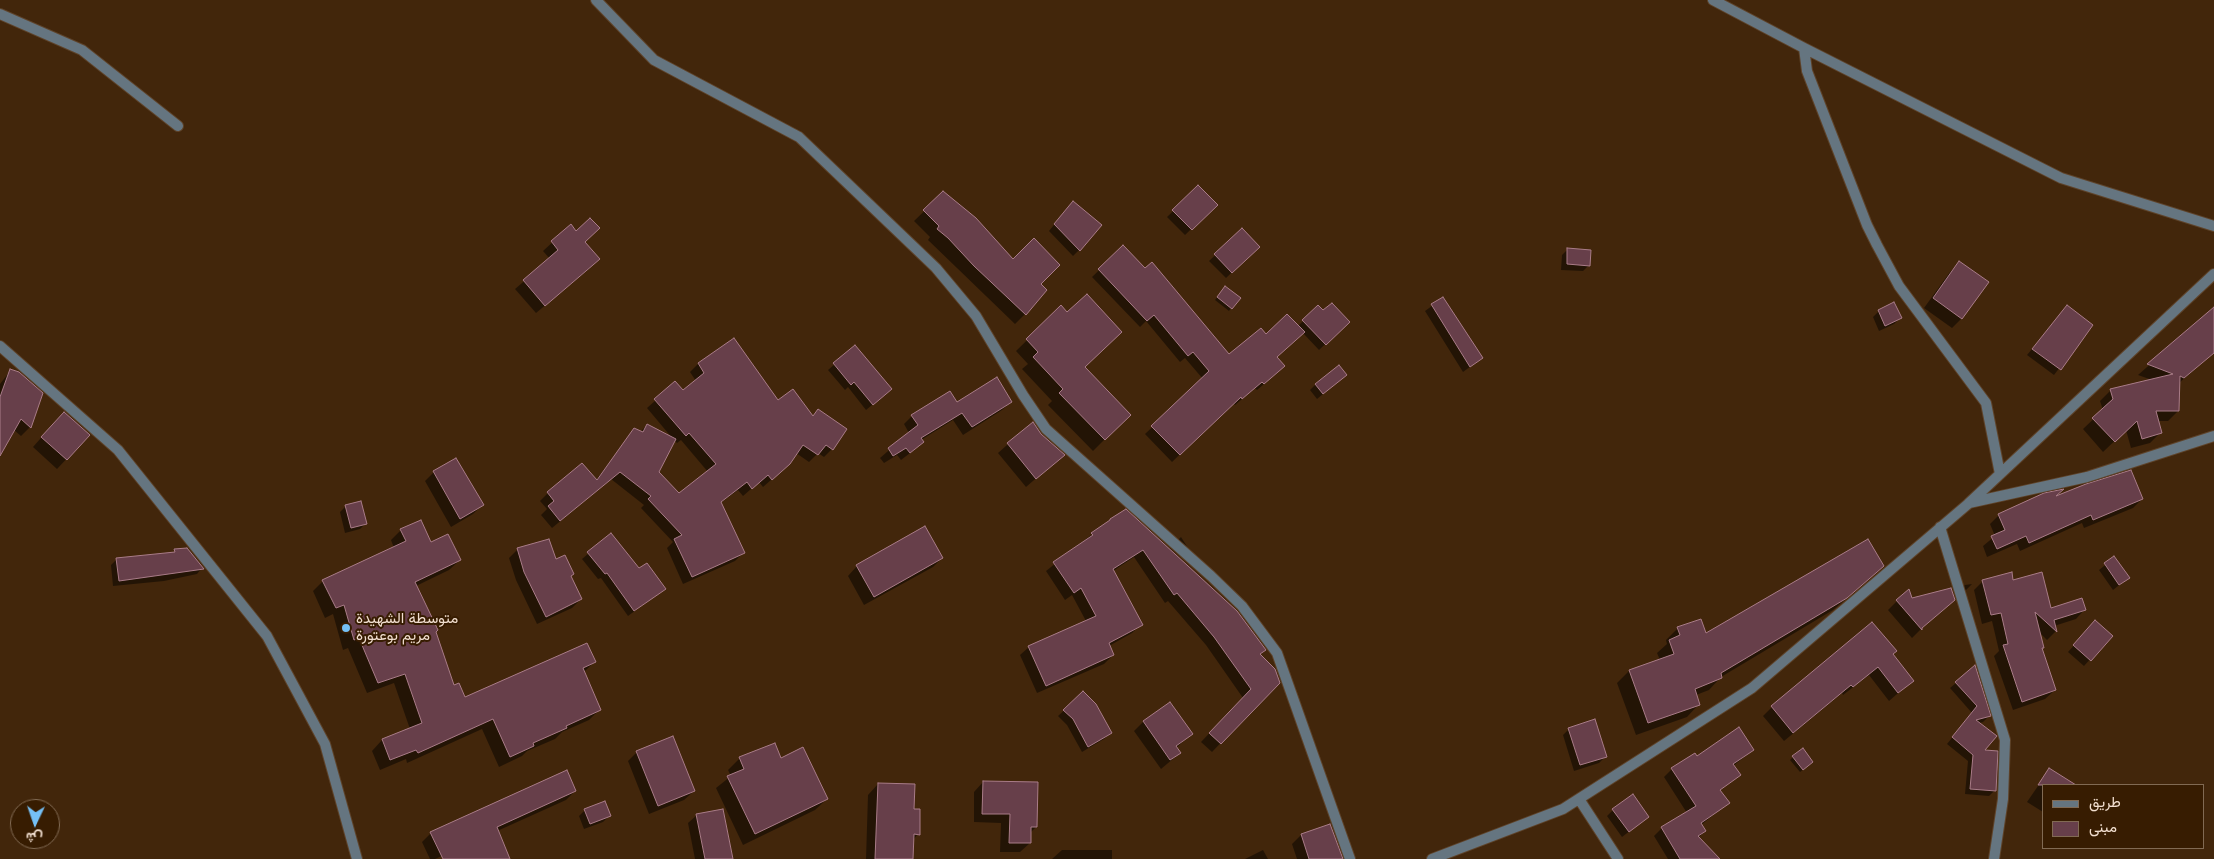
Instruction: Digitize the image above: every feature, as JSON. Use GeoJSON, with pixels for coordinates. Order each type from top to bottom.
{"type":"FeatureCollection","features":[{"type":"Feature","properties":{"kind":"street"},"geometry":{"type":"LineString","coordinates":[[596,0],[654,60],[798,137],[936,268],[976,316],[1023,395],[1046,429],[1242,606],[1277,653],[1350,859]]}},
{"type":"Feature","properties":{"kind":"street"},"geometry":{"type":"LineString","coordinates":[[1713,0],[2061,178],[2214,226]]}},
{"type":"Feature","properties":{"kind":"street"},"geometry":{"type":"LineString","coordinates":[[0,14],[82,50],[178,126]]}},
{"type":"Feature","properties":{"kind":"street"},"geometry":{"type":"LineString","coordinates":[[1804,48],[1808,71],[1874,238],[1899,286],[1986,402],[2000,474]]}},
{"type":"Feature","properties":{"kind":"street"},"geometry":{"type":"LineString","coordinates":[[1432,859],[1563,809],[1752,688],[1968,504],[2214,274]]}},
{"type":"Feature","properties":{"kind":"street"},"geometry":{"type":"LineString","coordinates":[[0,346],[118,450],[267,636],[325,744],[357,859]]}},
{"type":"Feature","properties":{"kind":"street"},"geometry":{"type":"LineString","coordinates":[[1968,504],[2087,476],[2214,436]]}},
{"type":"Feature","properties":{"kind":"street"},"geometry":{"type":"LineString","coordinates":[[1940,527],[2005,740],[2003,799],[1994,859]]}},
{"type":"Feature","properties":{"kind":"street"},"geometry":{"type":"LineString","coordinates":[[1579,798],[1618,859]]}},
{"type":"Feature","properties":{"kind":"building"},"geometry":{"type":"Polygon","coordinates":[[[1198,185],[1218,205],[1192,230],[1172,210],[1198,185]]]}},
{"type":"Feature","properties":{"kind":"building"},"geometry":{"type":"Polygon","coordinates":[[[943,191],[976,218],[1013,259],[1034,238],[1060,265],[1041,284],[1047,290],[1026,315],[937,229],[939,226],[923,210],[943,191]]]}},
{"type":"Feature","properties":{"kind":"building"},"geometry":{"type":"Polygon","coordinates":[[[1073,201],[1102,225],[1080,251],[1054,224],[1073,201]]]}},
{"type":"Feature","properties":{"kind":"building"},"geometry":{"type":"Polygon","coordinates":[[[590,218],[600,228],[585,242],[600,259],[545,306],[523,280],[558,250],[551,241],[571,224],[576,231],[590,218]]]}},
{"type":"Feature","properties":{"kind":"building"},"geometry":{"type":"Polygon","coordinates":[[[1242,228],[1260,247],[1232,273],[1214,254],[1242,228]]]}},
{"type":"Feature","properties":{"kind":"building"},"geometry":{"type":"Polygon","coordinates":[[[1123,245],[1145,268],[1152,262],[1229,354],[1261,328],[1266,334],[1287,314],[1305,332],[1277,357],[1285,366],[1264,384],[1262,382],[1242,399],[1241,397],[1180,455],[1151,426],[1209,371],[1193,352],[1188,356],[1154,315],[1147,321],[1098,269],[1123,245]]]}},
{"type":"Feature","properties":{"kind":"building"},"geometry":{"type":"Polygon","coordinates":[[[1567,248],[1591,250],[1590,266],[1567,264],[1567,248]]]}},
{"type":"Feature","properties":{"kind":"building"},"geometry":{"type":"Polygon","coordinates":[[[1959,261],[1989,282],[1962,319],[1933,298],[1959,261]]]}},
{"type":"Feature","properties":{"kind":"building"},"geometry":{"type":"Polygon","coordinates":[[[1225,286],[1241,298],[1232,309],[1217,297],[1225,286]]]}},
{"type":"Feature","properties":{"kind":"building"},"geometry":{"type":"Polygon","coordinates":[[[1087,294],[1122,332],[1085,367],[1131,415],[1105,440],[1059,393],[1063,389],[1033,357],[1038,352],[1026,339],[1061,305],[1067,312],[1087,294]]]}},
{"type":"Feature","properties":{"kind":"building"},"geometry":{"type":"Polygon","coordinates":[[[1443,297],[1483,358],[1470,367],[1431,304],[1443,297]]]}},
{"type":"Feature","properties":{"kind":"building"},"geometry":{"type":"Polygon","coordinates":[[[1894,302],[1902,318],[1885,326],[1878,310],[1894,302]]]}},
{"type":"Feature","properties":{"kind":"building"},"geometry":{"type":"Polygon","coordinates":[[[1332,303],[1350,322],[1326,345],[1302,320],[1318,305],[1323,310],[1332,303]]]}},
{"type":"Feature","properties":{"kind":"building"},"geometry":{"type":"Polygon","coordinates":[[[2067,305],[2093,325],[2061,370],[2032,349],[2067,305]]]}},
{"type":"Feature","properties":{"kind":"building"},"geometry":{"type":"Polygon","coordinates":[[[2214,307],[2214,353],[2184,378],[2180,376],[2179,411],[2156,411],[2162,433],[2142,439],[2137,421],[2115,442],[2092,418],[2113,399],[2110,389],[2173,374],[2147,364],[2214,307]]]}},
{"type":"Feature","properties":{"kind":"building"},"geometry":{"type":"Polygon","coordinates":[[[734,338],[778,400],[793,389],[813,416],[818,409],[847,429],[833,450],[826,445],[818,455],[803,445],[790,464],[772,480],[768,475],[752,489],[747,482],[721,502],[745,553],[692,577],[674,539],[682,535],[648,499],[651,496],[620,472],[560,521],[548,506],[554,501],[547,492],[582,463],[597,480],[634,428],[643,432],[647,424],[676,439],[659,472],[679,493],[716,464],[689,433],[686,436],[654,399],[675,381],[683,390],[704,373],[698,363],[734,338]]]}},
{"type":"Feature","properties":{"kind":"building"},"geometry":{"type":"Polygon","coordinates":[[[855,345],[892,389],[873,405],[854,382],[851,385],[833,363],[855,345]]]}},
{"type":"Feature","properties":{"kind":"building"},"geometry":{"type":"Polygon","coordinates":[[[1339,365],[1347,375],[1323,394],[1315,384],[1339,365]]]}},
{"type":"Feature","properties":{"kind":"building"},"geometry":{"type":"Polygon","coordinates":[[[10,369],[19,372],[43,393],[31,428],[21,419],[0,456],[0,397],[10,369]]]}},
{"type":"Feature","properties":{"kind":"building"},"geometry":{"type":"Polygon","coordinates":[[[997,377],[1012,402],[972,427],[962,413],[921,438],[924,442],[910,453],[906,448],[893,456],[888,448],[918,425],[911,415],[950,391],[957,402],[997,377]]]}},
{"type":"Feature","properties":{"kind":"building"},"geometry":{"type":"Polygon","coordinates":[[[64,412],[90,435],[67,460],[41,437],[64,412]]]}},
{"type":"Feature","properties":{"kind":"building"},"geometry":{"type":"Polygon","coordinates":[[[1033,422],[1041,434],[1065,455],[1036,479],[1007,443],[1033,422]]]}},
{"type":"Feature","properties":{"kind":"building"},"geometry":{"type":"Polygon","coordinates":[[[456,458],[484,505],[460,519],[433,471],[456,458]]]}},
{"type":"Feature","properties":{"kind":"building"},"geometry":{"type":"Polygon","coordinates":[[[2131,470],[2143,499],[2093,520],[2091,515],[2029,543],[2026,536],[1997,549],[1991,536],[2005,530],[1998,514],[2044,493],[2064,489],[2056,496],[2086,484],[2131,470]]]}},
{"type":"Feature","properties":{"kind":"building"},"geometry":{"type":"Polygon","coordinates":[[[361,501],[367,524],[351,528],[345,505],[361,501]]]}},
{"type":"Feature","properties":{"kind":"building"},"geometry":{"type":"Polygon","coordinates":[[[1126,509],[1237,611],[1266,650],[1260,654],[1275,669],[1280,683],[1221,744],[1209,733],[1251,689],[1214,637],[1177,593],[1174,595],[1143,550],[1113,569],[1143,625],[1109,643],[1114,655],[1046,686],[1028,646],[1096,616],[1081,588],[1074,593],[1053,562],[1093,535],[1091,533],[1126,509]]]}},
{"type":"Feature","properties":{"kind":"building"},"geometry":{"type":"Polygon","coordinates":[[[421,520],[431,542],[448,534],[461,560],[415,582],[438,630],[436,632],[454,685],[459,683],[465,697],[587,643],[596,662],[583,668],[601,710],[533,743],[534,746],[510,757],[493,719],[418,753],[416,750],[390,760],[382,739],[422,723],[405,674],[378,683],[359,638],[354,640],[344,605],[336,608],[322,580],[406,541],[400,529],[421,520]]]}},
{"type":"Feature","properties":{"kind":"building"},"geometry":{"type":"Polygon","coordinates":[[[925,526],[943,558],[874,597],[856,565],[925,526]]]}},
{"type":"Feature","properties":{"kind":"building"},"geometry":{"type":"Polygon","coordinates":[[[611,533],[639,568],[647,563],[666,589],[634,611],[607,573],[605,574],[587,552],[611,533]]]}},
{"type":"Feature","properties":{"kind":"building"},"geometry":{"type":"Polygon","coordinates":[[[549,539],[556,559],[565,555],[574,574],[571,576],[582,599],[546,617],[524,572],[517,548],[549,539]]]}},
{"type":"Feature","properties":{"kind":"building"},"geometry":{"type":"Polygon","coordinates":[[[1868,539],[1884,566],[1847,598],[1721,673],[1722,678],[1695,689],[1700,705],[1648,723],[1629,670],[1674,654],[1669,640],[1680,635],[1677,627],[1701,619],[1706,633],[1868,539]]]}},
{"type":"Feature","properties":{"kind":"building"},"geometry":{"type":"Polygon","coordinates":[[[187,548],[204,569],[119,581],[116,558],[175,552],[174,549],[187,548]]]}},
{"type":"Feature","properties":{"kind":"building"},"geometry":{"type":"Polygon","coordinates":[[[2114,556],[2130,578],[2119,585],[2104,563],[2114,556]]]}},
{"type":"Feature","properties":{"kind":"building"},"geometry":{"type":"Polygon","coordinates":[[[2012,572],[2013,580],[2042,572],[2051,608],[2082,598],[2086,610],[2054,620],[2057,632],[2035,612],[2044,648],[2042,648],[2056,690],[2022,702],[2003,645],[2008,644],[2001,613],[1991,615],[1982,580],[2012,572]]]}},
{"type":"Feature","properties":{"kind":"building"},"geometry":{"type":"Polygon","coordinates":[[[1951,588],[1955,600],[1922,630],[1896,600],[1909,589],[1912,598],[1951,588]]]}},
{"type":"Feature","properties":{"kind":"building"},"geometry":{"type":"Polygon","coordinates":[[[2095,620],[2113,636],[2091,661],[2073,645],[2095,620]]]}},
{"type":"Feature","properties":{"kind":"building"},"geometry":{"type":"Polygon","coordinates":[[[1872,622],[1897,651],[1893,654],[1914,681],[1898,693],[1878,667],[1853,687],[1851,685],[1793,733],[1771,706],[1872,622]]]}},
{"type":"Feature","properties":{"kind":"building"},"geometry":{"type":"Polygon","coordinates":[[[1975,665],[1991,716],[1976,720],[1997,736],[1985,750],[1998,751],[1996,791],[1970,789],[1973,755],[1952,737],[1977,706],[1955,682],[1975,665]]]}},
{"type":"Feature","properties":{"kind":"building"},"geometry":{"type":"Polygon","coordinates":[[[1083,691],[1096,704],[1112,733],[1088,747],[1073,719],[1063,710],[1083,691]]]}},
{"type":"Feature","properties":{"kind":"building"},"geometry":{"type":"Polygon","coordinates":[[[1170,702],[1193,734],[1176,746],[1181,753],[1170,760],[1143,721],[1170,702]]]}},
{"type":"Feature","properties":{"kind":"building"},"geometry":{"type":"Polygon","coordinates":[[[1595,719],[1607,757],[1580,765],[1568,728],[1595,719]]]}},
{"type":"Feature","properties":{"kind":"building"},"geometry":{"type":"Polygon","coordinates":[[[1739,727],[1754,750],[1733,764],[1741,775],[1720,790],[1730,803],[1701,823],[1706,831],[1698,836],[1720,859],[1680,859],[1661,827],[1696,806],[1671,768],[1695,753],[1697,756],[1739,727]]]}},
{"type":"Feature","properties":{"kind":"building"},"geometry":{"type":"Polygon","coordinates":[[[673,736],[695,791],[658,806],[636,751],[673,736]]]}},
{"type":"Feature","properties":{"kind":"building"},"geometry":{"type":"Polygon","coordinates":[[[775,743],[781,758],[803,747],[828,799],[755,834],[727,776],[744,769],[739,757],[775,743]]]}},
{"type":"Feature","properties":{"kind":"building"},"geometry":{"type":"Polygon","coordinates":[[[1803,748],[1813,762],[1803,770],[1792,756],[1803,748]]]}},
{"type":"Feature","properties":{"kind":"building"},"geometry":{"type":"Polygon","coordinates":[[[2049,768],[2074,784],[2042,784],[2038,785],[2049,768]]]}},
{"type":"Feature","properties":{"kind":"building"},"geometry":{"type":"Polygon","coordinates":[[[567,770],[576,791],[497,827],[510,859],[443,859],[430,832],[567,770]]]}},
{"type":"Feature","properties":{"kind":"building"},"geometry":{"type":"Polygon","coordinates":[[[983,781],[1038,782],[1037,827],[1031,827],[1031,843],[1009,843],[1010,814],[982,814],[983,781]]]}},
{"type":"Feature","properties":{"kind":"building"},"geometry":{"type":"Polygon","coordinates":[[[878,783],[915,784],[914,809],[920,809],[920,835],[914,834],[913,859],[875,859],[878,783]]]}},
{"type":"Feature","properties":{"kind":"building"},"geometry":{"type":"Polygon","coordinates":[[[1633,794],[1649,817],[1629,832],[1612,809],[1633,794]]]}},
{"type":"Feature","properties":{"kind":"building"},"geometry":{"type":"Polygon","coordinates":[[[605,801],[611,816],[590,824],[584,809],[605,801]]]}},
{"type":"Feature","properties":{"kind":"building"},"geometry":{"type":"Polygon","coordinates":[[[723,809],[733,859],[705,859],[696,814],[723,809]]]}},
{"type":"Feature","properties":{"kind":"building"},"geometry":{"type":"Polygon","coordinates":[[[1330,824],[1343,859],[1309,859],[1301,834],[1330,824]]]}},
{"type":"Feature","properties":{"kind":"place","name":"متوسطة الشهيدة مريم بوعتورة"},"geometry":{"type":"Point","coordinates":[346,628]}}]}
